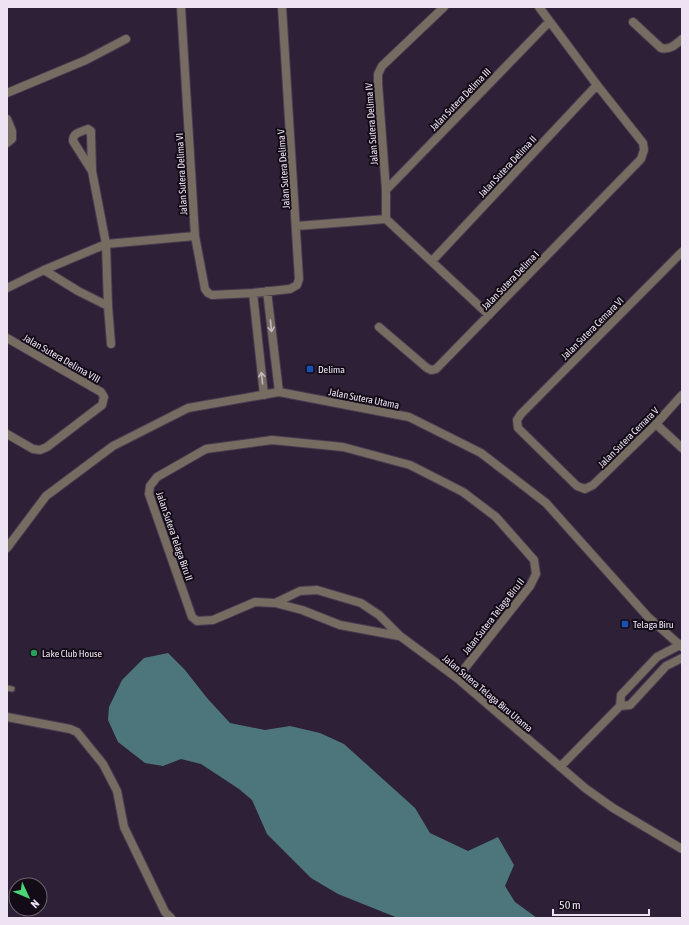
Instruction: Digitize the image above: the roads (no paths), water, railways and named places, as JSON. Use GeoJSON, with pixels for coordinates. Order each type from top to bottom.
{"type":"FeatureCollection","features":[{"type":"Feature","properties":{"kind":"street","name":"Jalan Sutera Delima VI"},"geometry":{"type":"LineString","coordinates":[[181,7],[195,236],[205,289],[212,295],[253,293]]}},
{"type":"Feature","properties":{"kind":"street","name":"Jalan Sutera Delima V"},"geometry":{"type":"LineString","coordinates":[[253,293],[290,288],[296,285],[300,279],[282,7]]}},
{"type":"Feature","properties":{"kind":"street","name":"Jalan Sutera Delima IV"},"geometry":{"type":"LineString","coordinates":[[386,219],[386,190],[378,74],[382,66],[444,7]]}},
{"type":"Feature","properties":{"kind":"street"},"geometry":{"type":"LineString","coordinates":[[539,7],[597,85]]}},
{"type":"Feature","properties":{"kind":"street","name":"Jalan Sutera Delima III"},"geometry":{"type":"LineString","coordinates":[[386,190],[549,22]]}},
{"type":"Feature","properties":{"kind":"street"},"geometry":{"type":"LineString","coordinates":[[633,22],[661,48],[671,48],[682,40]]}},
{"type":"Feature","properties":{"kind":"street"},"geometry":{"type":"LineString","coordinates":[[7,94],[86,60],[126,39]]}},
{"type":"Feature","properties":{"kind":"street","name":"Jalan Sutera Delima I"},"geometry":{"type":"LineString","coordinates":[[379,327],[431,370],[436,369],[641,159],[644,150],[643,143],[597,85]]}},
{"type":"Feature","properties":{"kind":"street","name":"Jalan Sutera Delima II"},"geometry":{"type":"LineString","coordinates":[[432,261],[597,85]]}},
{"type":"Feature","properties":{"kind":"street"},"geometry":{"type":"LineString","coordinates":[[7,119],[12,131],[12,138],[7,143]]}},
{"type":"Feature","properties":{"kind":"street"},"geometry":{"type":"LineString","coordinates":[[92,171],[106,244],[111,344]]}},
{"type":"Feature","properties":{"kind":"street"},"geometry":{"type":"LineString","coordinates":[[297,226],[386,219],[489,315]]}},
{"type":"Feature","properties":{"kind":"street"},"geometry":{"type":"LineString","coordinates":[[7,288],[44,270],[106,244],[195,236]]}},
{"type":"Feature","properties":{"kind":"street","name":"Jalan Sutera Cemara VI"},"geometry":{"type":"LineString","coordinates":[[585,489],[577,486],[518,428],[517,420],[521,414],[682,252]]}},
{"type":"Feature","properties":{"kind":"street"},"geometry":{"type":"LineString","coordinates":[[44,270],[78,291],[108,306]]}},
{"type":"Feature","properties":{"kind":"street"},"geometry":{"type":"LineString","coordinates":[[267,291],[278,392]]}},
{"type":"Feature","properties":{"kind":"street"},"geometry":{"type":"LineString","coordinates":[[253,293],[264,395]]}},
{"type":"Feature","properties":{"kind":"street","name":"Jalan Sutera Delima VIII"},"geometry":{"type":"LineString","coordinates":[[7,338],[101,392],[104,397],[102,405],[40,450],[33,449],[7,434]]}},
{"type":"Feature","properties":{"kind":"street","name":"Jalan Sutera Utama"},"geometry":{"type":"LineString","coordinates":[[7,548],[46,496],[113,446],[188,408],[278,392],[409,417],[482,452],[546,503],[648,617],[681,646]]}},
{"type":"Feature","properties":{"kind":"street","name":"Jalan Sutera Cemara V"},"geometry":{"type":"LineString","coordinates":[[585,489],[593,486],[656,424],[682,395]]}},
{"type":"Feature","properties":{"kind":"street"},"geometry":{"type":"LineString","coordinates":[[656,424],[682,448]]}},
{"type":"Feature","properties":{"kind":"street","name":"Jalan Sutera Telaga Biru II"},"geometry":{"type":"LineString","coordinates":[[192,617],[149,494],[150,486],[157,477],[206,449],[272,440],[343,447],[410,465],[463,492],[496,517],[534,560],[536,574],[530,586],[457,678]]}},
{"type":"Feature","properties":{"kind":"street","name":"Jalan Sutera Telaga Biru Utama"},"geometry":{"type":"LineString","coordinates":[[275,603],[300,591],[317,590],[361,603],[379,615],[400,636],[457,678],[560,768],[613,808],[682,849]]}},
{"type":"Feature","properties":{"kind":"street","name":"Jalan Sutera Telaga Biru Utama"},"geometry":{"type":"LineString","coordinates":[[192,617],[197,621],[213,620],[255,602],[275,603],[302,610],[340,625],[400,636]]}},
{"type":"Feature","properties":{"kind":"street"},"geometry":{"type":"LineString","coordinates":[[560,768],[620,706],[621,695],[657,657],[681,646]]}},
{"type":"Feature","properties":{"kind":"street"},"geometry":{"type":"LineString","coordinates":[[620,706],[630,705],[666,666],[682,658]]}},
{"type":"Feature","properties":{"kind":"street"},"geometry":{"type":"LineString","coordinates":[[7,717],[70,729],[77,732],[104,764],[117,792],[124,828],[165,912],[171,918]]}},
{"type":"Feature","properties":{"kind":"place","name":"Delima"},"geometry":{"type":"Point","coordinates":[310,369]}},
{"type":"Feature","properties":{"kind":"place","name":"Telaga Biru"},"geometry":{"type":"Point","coordinates":[625,624]}},
{"type":"Feature","properties":{"kind":"place","name":"Lake Club House"},"geometry":{"type":"Point","coordinates":[34,653]}}]}
